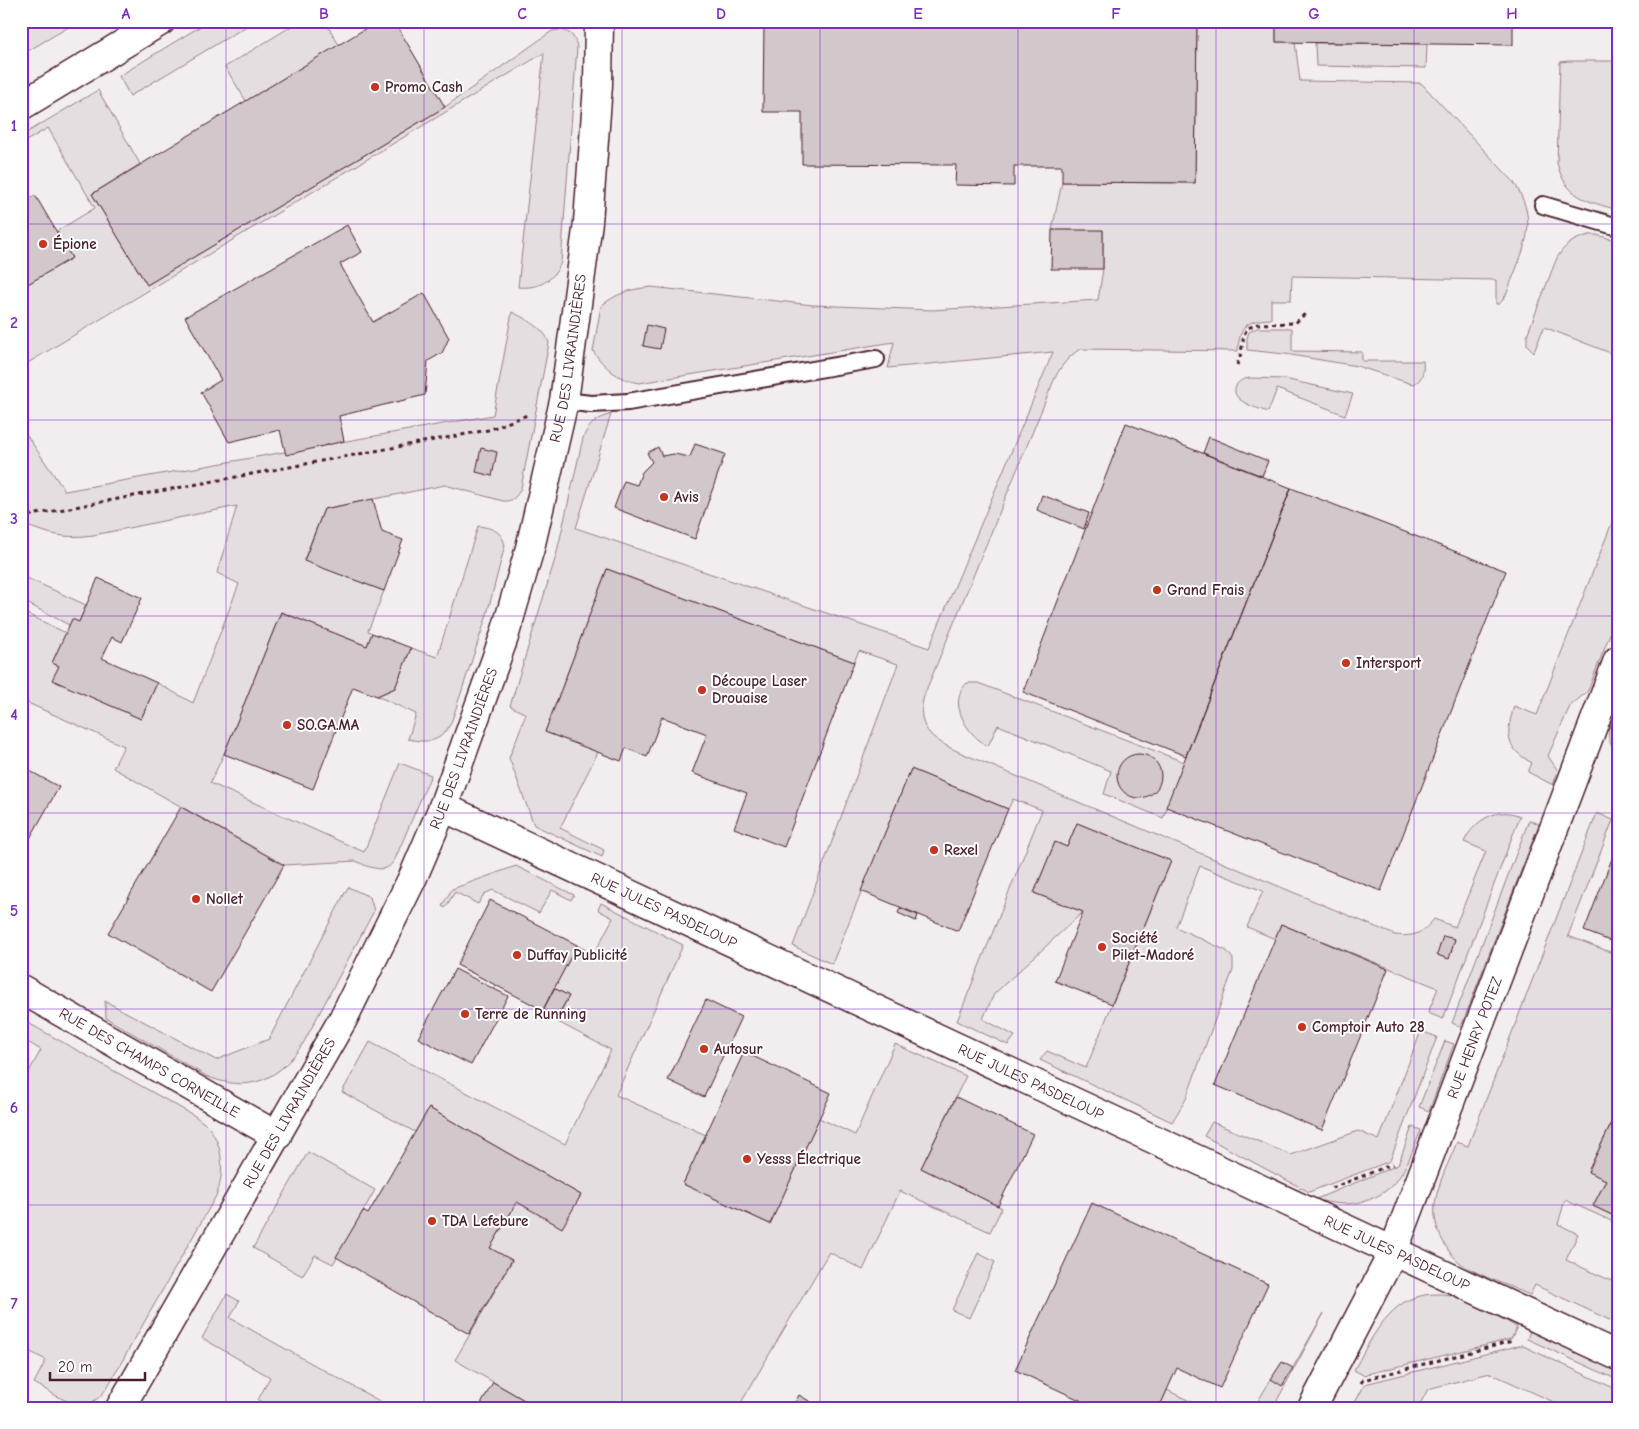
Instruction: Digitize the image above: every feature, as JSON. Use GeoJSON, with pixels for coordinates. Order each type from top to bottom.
{"type":"FeatureCollection","features":[{"type":"Feature","properties":{"kind":"street","name":"RUE DES LIVRAINDIÈRES"},"geometry":{"type":"LineString","coordinates":[[120,1408],[277,1136],[370,967],[413,877],[443,807],[504,637],[530,548],[564,401],[588,222],[598,85],[599,21]]}},
{"type":"Feature","properties":{"kind":"street"},"geometry":{"type":"LineString","coordinates":[[21,106],[152,24]]}},
{"type":"Feature","properties":{"kind":"street","name":"RUE HENRY POTEZ"},"geometry":{"type":"LineString","coordinates":[[1312,1408],[1393,1251],[1618,660]]}},
{"type":"Feature","properties":{"kind":"street","name":"RUE JULES PASDELOUP"},"geometry":{"type":"LineString","coordinates":[[443,807],[1618,1356]]}},
{"type":"Feature","properties":{"kind":"street","name":"RUE DES CHAMPS CORNEILLE"},"geometry":{"type":"LineString","coordinates":[[21,989],[277,1136]]}},
{"type":"Feature","properties":{"kind":"lane"},"geometry":{"type":"LineString","coordinates":[[1543,205],[1618,227]]}},
{"type":"Feature","properties":{"kind":"lane"},"geometry":{"type":"LineString","coordinates":[[564,401],[591,404],[628,402],[876,359]]}},
{"type":"Feature","properties":{"kind":"path"},"geometry":{"type":"LineString","coordinates":[[1237,365],[1244,334],[1248,328],[1257,324],[1293,323],[1305,314]]}},
{"type":"Feature","properties":{"kind":"path"},"geometry":{"type":"LineString","coordinates":[[21,518],[488,430],[564,401]]}},
{"type":"Feature","properties":{"kind":"path"},"geometry":{"type":"LineString","coordinates":[[1324,1191],[1395,1163]]}},
{"type":"Feature","properties":{"kind":"path"},"geometry":{"type":"LineString","coordinates":[[1359,1387],[1363,1380],[1520,1340]]}},
{"type":"Feature","properties":{"kind":"shaded area"},"geometry":{"type":"Polygon","coordinates":[[[21,21],[79,21],[21,55],[21,21]]]}},
{"type":"Feature","properties":{"kind":"shaded area"},"geometry":{"type":"Polygon","coordinates":[[[79,21],[1618,21],[1618,1408],[21,1408],[21,55],[79,21]]]}},
{"type":"Feature","properties":{"kind":"shaded area"},"geometry":{"type":"Polygon","coordinates":[[[209,21],[255,21],[130,96],[119,76],[209,21]]]}},
{"type":"Feature","properties":{"kind":"shaded area"},"geometry":{"type":"Polygon","coordinates":[[[300,21],[325,21],[339,45],[246,101],[225,67],[300,21]]]}},
{"type":"Feature","properties":{"kind":"shaded area"},"geometry":{"type":"Polygon","coordinates":[[[1197,21],[1276,21],[1276,42],[1295,42],[1300,81],[1421,83],[1513,181],[1521,194],[1528,218],[1528,229],[1523,251],[1508,291],[1502,301],[1496,304],[1496,280],[1292,276],[1291,300],[1271,300],[1271,319],[1256,321],[1246,326],[1240,336],[1238,351],[1080,349],[1065,363],[1054,380],[925,693],[922,705],[924,723],[933,737],[959,752],[1395,935],[1413,935],[1426,928],[1434,919],[1455,927],[1486,851],[1464,842],[1468,834],[1480,821],[1495,814],[1512,813],[1520,816],[1443,1019],[1428,1013],[1438,988],[1281,924],[1275,939],[1247,927],[1263,891],[1200,866],[1176,927],[1227,951],[1233,959],[1233,970],[1186,1099],[1172,1122],[1040,1060],[1047,1051],[1086,1068],[1171,861],[1077,823],[1067,847],[1055,842],[1034,893],[1083,912],[994,994],[983,1019],[1015,1036],[1008,1045],[957,1021],[1042,810],[1013,799],[1008,809],[911,769],[832,964],[793,946],[898,664],[859,651],[854,662],[607,569],[545,732],[598,752],[560,828],[604,850],[602,857],[534,825],[509,758],[526,714],[510,706],[556,556],[583,438],[594,423],[611,414],[576,528],[929,648],[1053,352],[888,368],[894,342],[639,383],[618,376],[602,363],[593,351],[601,306],[624,292],[651,287],[813,305],[932,310],[1098,300],[1103,269],[1103,231],[1052,230],[1062,182],[1195,183],[1197,21]]]}},
{"type":"Feature","properties":{"kind":"shaded area"},"geometry":{"type":"Polygon","coordinates":[[[559,30],[571,35],[577,47],[561,262],[550,279],[532,287],[518,287],[544,53],[21,367],[21,288],[72,258],[57,231],[95,208],[48,128],[21,144],[21,136],[98,90],[140,164],[92,194],[147,285],[445,107],[552,31],[559,30]]]}},
{"type":"Feature","properties":{"kind":"shaded area"},"geometry":{"type":"Polygon","coordinates":[[[1315,43],[1427,44],[1426,68],[1316,66],[1315,43]]]}},
{"type":"Feature","properties":{"kind":"shaded area"},"geometry":{"type":"Polygon","coordinates":[[[1618,61],[1618,210],[1579,196],[1566,184],[1561,175],[1557,163],[1560,62],[1618,61]]]}},
{"type":"Feature","properties":{"kind":"shaded area"},"geometry":{"type":"Polygon","coordinates":[[[1589,235],[1597,235],[1618,241],[1618,356],[1544,327],[1534,352],[1527,345],[1527,335],[1556,260],[1569,244],[1589,235]]]}},
{"type":"Feature","properties":{"kind":"shaded area"},"geometry":{"type":"Polygon","coordinates":[[[512,312],[539,328],[549,343],[521,488],[518,494],[512,499],[503,501],[445,485],[324,509],[304,560],[384,591],[368,631],[372,633],[367,646],[281,612],[224,754],[210,783],[364,852],[400,763],[431,775],[395,859],[389,867],[382,869],[374,868],[356,861],[284,865],[113,768],[124,746],[21,700],[21,611],[66,633],[52,663],[59,666],[53,680],[141,719],[157,683],[193,703],[239,584],[217,573],[237,506],[94,535],[74,537],[58,535],[24,525],[21,495],[21,427],[65,491],[493,415],[512,312]]]}},
{"type":"Feature","properties":{"kind":"shaded area"},"geometry":{"type":"Polygon","coordinates":[[[1257,328],[1292,328],[1292,351],[1362,352],[1362,361],[1423,361],[1422,375],[1416,383],[1412,384],[1357,366],[1285,354],[1247,350],[1249,332],[1257,328]]]}},
{"type":"Feature","properties":{"kind":"shaded area"},"geometry":{"type":"Polygon","coordinates":[[[1250,378],[1284,379],[1353,394],[1345,415],[1277,389],[1268,412],[1245,403],[1236,396],[1237,384],[1242,380],[1250,378]]]}},
{"type":"Feature","properties":{"kind":"shaded area"},"geometry":{"type":"Polygon","coordinates":[[[1618,507],[1618,613],[1588,691],[1570,706],[1548,756],[1558,771],[1553,785],[1528,772],[1532,763],[1516,751],[1510,739],[1511,716],[1514,706],[1537,715],[1618,507]]]}},
{"type":"Feature","properties":{"kind":"shaded area"},"geometry":{"type":"Polygon","coordinates":[[[478,526],[498,533],[505,545],[486,618],[447,730],[433,740],[408,739],[416,714],[377,696],[395,688],[411,648],[437,657],[478,526]]]}},
{"type":"Feature","properties":{"kind":"shaded area"},"geometry":{"type":"Polygon","coordinates":[[[27,578],[86,605],[79,622],[69,625],[21,600],[21,589],[27,578]]]}},
{"type":"Feature","properties":{"kind":"shaded area"},"geometry":{"type":"Polygon","coordinates":[[[967,683],[978,683],[1184,762],[1163,818],[1104,794],[1111,771],[998,725],[988,746],[980,741],[967,727],[959,709],[961,691],[967,683]]]}},
{"type":"Feature","properties":{"kind":"shaded area"},"geometry":{"type":"Polygon","coordinates":[[[1618,705],[1618,752],[1610,741],[1609,730],[1618,705]]]}},
{"type":"Feature","properties":{"kind":"shaded area"},"geometry":{"type":"Polygon","coordinates":[[[1597,813],[1613,820],[1568,936],[1618,955],[1618,1110],[1588,1171],[1606,1180],[1593,1206],[1618,1218],[1618,1224],[1565,1200],[1558,1224],[1578,1234],[1566,1260],[1618,1284],[1618,1324],[1535,1285],[1530,1295],[1466,1267],[1452,1255],[1442,1239],[1438,1231],[1435,1213],[1436,1196],[1444,1172],[1457,1142],[1468,1146],[1597,813]]]}},
{"type":"Feature","properties":{"kind":"shaded area"},"geometry":{"type":"Polygon","coordinates":[[[1529,820],[1539,824],[1461,1027],[1452,1023],[1529,820]]]}},
{"type":"Feature","properties":{"kind":"shaded area"},"geometry":{"type":"Polygon","coordinates":[[[516,866],[574,895],[571,900],[552,890],[539,913],[493,890],[484,894],[478,904],[455,892],[445,908],[442,906],[452,889],[516,866]]]}},
{"type":"Feature","properties":{"kind":"shaded area"},"geometry":{"type":"Polygon","coordinates":[[[348,887],[370,897],[374,911],[304,1042],[284,1066],[274,1074],[262,1080],[236,1084],[206,1076],[106,1018],[105,1001],[216,1060],[269,1039],[348,887]]]}},
{"type":"Feature","properties":{"kind":"shaded area"},"geometry":{"type":"Polygon","coordinates":[[[601,903],[683,945],[616,1095],[706,1135],[683,1184],[770,1224],[819,1118],[855,1135],[895,1044],[966,1076],[921,1168],[1002,1208],[990,1232],[900,1191],[863,1270],[829,1252],[738,1408],[538,1408],[455,1360],[512,1261],[490,1248],[517,1202],[581,1195],[429,1108],[415,1132],[342,1092],[370,1042],[565,1144],[611,1050],[556,1021],[569,996],[554,988],[577,945],[594,954],[613,918],[598,910],[601,903]]]}},
{"type":"Feature","properties":{"kind":"shaded area"},"geometry":{"type":"Polygon","coordinates":[[[21,1019],[195,1116],[212,1132],[221,1155],[220,1181],[216,1196],[108,1386],[100,1396],[91,1402],[82,1404],[63,1399],[34,1383],[46,1360],[21,1347],[21,1086],[41,1050],[21,1038],[21,1019]]]}},
{"type":"Feature","properties":{"kind":"shaded area"},"geometry":{"type":"Polygon","coordinates":[[[1421,1031],[1437,1037],[1390,1161],[1309,1192],[1204,1136],[1212,1122],[1291,1155],[1358,1131],[1379,1140],[1421,1031]]]}},
{"type":"Feature","properties":{"kind":"shaded area"},"geometry":{"type":"Polygon","coordinates":[[[1445,1041],[1454,1044],[1429,1111],[1419,1107],[1445,1041]]]}},
{"type":"Feature","properties":{"kind":"shaded area"},"geometry":{"type":"Polygon","coordinates":[[[1412,1127],[1421,1130],[1408,1162],[1402,1173],[1385,1191],[1375,1197],[1352,1204],[1340,1204],[1316,1199],[1398,1165],[1412,1127]]]}},
{"type":"Feature","properties":{"kind":"shaded area"},"geometry":{"type":"Polygon","coordinates":[[[308,1152],[375,1190],[333,1264],[315,1255],[302,1276],[253,1248],[308,1152]]]}},
{"type":"Feature","properties":{"kind":"shaded area"},"geometry":{"type":"Polygon","coordinates":[[[978,1253],[995,1262],[969,1318],[952,1310],[978,1253]]]}},
{"type":"Feature","properties":{"kind":"shaded area"},"geometry":{"type":"Polygon","coordinates":[[[227,1294],[239,1301],[230,1318],[392,1408],[272,1408],[258,1400],[270,1377],[202,1338],[227,1294]]]}},
{"type":"Feature","properties":{"kind":"shaded area"},"geometry":{"type":"Polygon","coordinates":[[[1443,1294],[1472,1303],[1517,1327],[1511,1339],[1363,1375],[1354,1370],[1380,1325],[1398,1306],[1420,1296],[1443,1294]]]}},
{"type":"Feature","properties":{"kind":"shaded area"},"geometry":{"type":"Polygon","coordinates":[[[1324,1313],[1273,1408],[1254,1408],[1271,1379],[1283,1385],[1324,1313]]]}},
{"type":"Feature","properties":{"kind":"shaded area"},"geometry":{"type":"Polygon","coordinates":[[[1530,1331],[1618,1372],[1618,1380],[1527,1339],[1530,1331]]]}},
{"type":"Feature","properties":{"kind":"shaded area"},"geometry":{"type":"Polygon","coordinates":[[[1521,1345],[1618,1390],[1618,1408],[1567,1408],[1490,1373],[1428,1389],[1418,1408],[1352,1408],[1365,1384],[1521,1345]]]}},
{"type":"Feature","properties":{"kind":"shaded area"},"geometry":{"type":"Polygon","coordinates":[[[1167,1390],[1204,1408],[1159,1408],[1167,1390]]]}},
{"type":"Feature","properties":{"kind":"building"},"geometry":{"type":"Polygon","coordinates":[[[378,21],[394,21],[445,107],[147,285],[92,194],[378,21]]]}},
{"type":"Feature","properties":{"kind":"building"},"geometry":{"type":"Polygon","coordinates":[[[764,21],[1197,21],[1195,183],[1062,182],[1062,166],[1014,166],[1014,186],[955,185],[956,165],[802,164],[802,112],[763,112],[764,21]]]}},
{"type":"Feature","properties":{"kind":"building"},"geometry":{"type":"Polygon","coordinates":[[[1276,21],[1513,21],[1513,45],[1276,42],[1276,21]]]}},
{"type":"Feature","properties":{"kind":"building","name":"Épione"},"geometry":{"type":"Polygon","coordinates":[[[35,195],[72,258],[21,288],[21,204],[35,195]]]}},
{"type":"Feature","properties":{"kind":"building"},"geometry":{"type":"Polygon","coordinates":[[[347,225],[362,252],[340,264],[373,322],[424,293],[449,338],[442,353],[428,361],[425,395],[339,416],[344,441],[286,455],[280,430],[229,442],[201,392],[221,380],[185,317],[347,225]]]}},
{"type":"Feature","properties":{"kind":"building"},"geometry":{"type":"Polygon","coordinates":[[[1052,230],[1103,230],[1103,269],[1051,269],[1052,230]]]}},
{"type":"Feature","properties":{"kind":"building"},"geometry":{"type":"Polygon","coordinates":[[[647,325],[664,329],[660,349],[643,346],[647,325]]]}},
{"type":"Feature","properties":{"kind":"building","name":"Grand Frais"},"geometry":{"type":"Polygon","coordinates":[[[1126,423],[1291,488],[1186,756],[1023,692],[1126,423]]]}},
{"type":"Feature","properties":{"kind":"building"},"geometry":{"type":"Polygon","coordinates":[[[1209,437],[1268,461],[1262,476],[1203,453],[1209,437]]]}},
{"type":"Feature","properties":{"kind":"building","name":"Avis"},"geometry":{"type":"Polygon","coordinates":[[[695,444],[725,454],[695,539],[614,508],[624,481],[637,485],[642,472],[652,462],[647,453],[658,447],[662,456],[674,454],[690,457],[695,444]]]}},
{"type":"Feature","properties":{"kind":"building"},"geometry":{"type":"Polygon","coordinates":[[[481,448],[497,452],[492,476],[476,472],[481,448]]]}},
{"type":"Feature","properties":{"kind":"building","name":"Intersport"},"geometry":{"type":"Polygon","coordinates":[[[1291,488],[1506,571],[1381,891],[1166,807],[1291,488]]]}},
{"type":"Feature","properties":{"kind":"building"},"geometry":{"type":"Polygon","coordinates":[[[1042,495],[1089,513],[1084,529],[1037,510],[1042,495]]]}},
{"type":"Feature","properties":{"kind":"building"},"geometry":{"type":"Polygon","coordinates":[[[373,499],[382,532],[403,540],[384,591],[304,561],[324,509],[373,499]]]}},
{"type":"Feature","properties":{"kind":"building","name":"Découpe Laser Drouaise"},"geometry":{"type":"Polygon","coordinates":[[[607,569],[854,662],[784,847],[734,828],[747,793],[692,773],[707,734],[662,717],[647,757],[626,748],[621,761],[545,732],[607,569]]]}},
{"type":"Feature","properties":{"kind":"building"},"geometry":{"type":"Polygon","coordinates":[[[98,578],[142,598],[122,642],[112,637],[102,658],[157,683],[141,719],[52,680],[59,666],[52,663],[72,619],[79,622],[98,578]]]}},
{"type":"Feature","properties":{"kind":"building","name":"SO.GA.MA"},"geometry":{"type":"Polygon","coordinates":[[[281,612],[367,646],[372,633],[411,648],[395,688],[377,696],[353,687],[313,789],[224,754],[281,612]]]}},
{"type":"Feature","properties":{"kind":"building"},"geometry":{"type":"Polygon","coordinates":[[[1135,754],[1143,754],[1155,760],[1161,776],[1155,792],[1143,798],[1135,798],[1123,792],[1117,780],[1117,772],[1123,760],[1135,754]]]}},
{"type":"Feature","properties":{"kind":"building"},"geometry":{"type":"Polygon","coordinates":[[[21,766],[59,787],[21,854],[21,766]]]}},
{"type":"Feature","properties":{"kind":"building","name":"Rexel"},"geometry":{"type":"Polygon","coordinates":[[[911,769],[1008,809],[958,931],[861,891],[911,769]]]}},
{"type":"Feature","properties":{"kind":"building","name":"Nollet"},"geometry":{"type":"Polygon","coordinates":[[[181,807],[284,865],[211,992],[108,933],[181,807]]]}},
{"type":"Feature","properties":{"kind":"building","name":"Société Pilet-Madoré"},"geometry":{"type":"Polygon","coordinates":[[[1077,823],[1171,861],[1112,1004],[1055,981],[1083,912],[1034,893],[1055,842],[1067,847],[1077,823]]]}},
{"type":"Feature","properties":{"kind":"building"},"geometry":{"type":"Polygon","coordinates":[[[1618,843],[1618,944],[1584,931],[1618,843]]]}},
{"type":"Feature","properties":{"kind":"building","name":"Duffay Publicité"},"geometry":{"type":"Polygon","coordinates":[[[490,900],[577,945],[543,1010],[457,965],[490,900]]]}},
{"type":"Feature","properties":{"kind":"building"},"geometry":{"type":"Polygon","coordinates":[[[900,908],[918,915],[916,921],[898,913],[900,908]]]}},
{"type":"Feature","properties":{"kind":"building","name":"Comptoir Auto 28"},"geometry":{"type":"Polygon","coordinates":[[[1281,924],[1388,969],[1322,1130],[1215,1085],[1281,924]]]}},
{"type":"Feature","properties":{"kind":"building"},"geometry":{"type":"Polygon","coordinates":[[[1443,936],[1455,939],[1449,959],[1437,955],[1443,936]]]}},
{"type":"Feature","properties":{"kind":"building","name":"Terre de Running"},"geometry":{"type":"Polygon","coordinates":[[[455,969],[508,996],[471,1065],[418,1038],[455,969]]]}},
{"type":"Feature","properties":{"kind":"building"},"geometry":{"type":"Polygon","coordinates":[[[554,988],[569,996],[557,1017],[543,1010],[554,988]]]}},
{"type":"Feature","properties":{"kind":"building","name":"Autosur"},"geometry":{"type":"Polygon","coordinates":[[[706,1000],[741,1017],[704,1097],[668,1080],[706,1000]]]}},
{"type":"Feature","properties":{"kind":"building","name":"Yesss Électrique"},"geometry":{"type":"Polygon","coordinates":[[[744,1052],[831,1093],[770,1224],[683,1184],[744,1052]]]}},
{"type":"Feature","properties":{"kind":"building"},"geometry":{"type":"Polygon","coordinates":[[[956,1097],[1033,1134],[998,1206],[921,1168],[956,1097]]]}},
{"type":"Feature","properties":{"kind":"building","name":"TDA Lefebure"},"geometry":{"type":"Polygon","coordinates":[[[429,1108],[581,1195],[562,1228],[517,1202],[490,1248],[512,1260],[469,1334],[336,1257],[363,1211],[368,1214],[429,1108]]]}},
{"type":"Feature","properties":{"kind":"building"},"geometry":{"type":"Polygon","coordinates":[[[1618,1110],[1618,1218],[1593,1206],[1606,1180],[1588,1172],[1618,1110]]]}},
{"type":"Feature","properties":{"kind":"building"},"geometry":{"type":"Polygon","coordinates":[[[1092,1203],[1268,1284],[1220,1388],[1177,1368],[1159,1408],[1097,1408],[1015,1370],[1092,1203]]]}},
{"type":"Feature","properties":{"kind":"building"},"geometry":{"type":"Polygon","coordinates":[[[1282,1362],[1293,1368],[1282,1386],[1271,1379],[1282,1362]]]}},
{"type":"Feature","properties":{"kind":"building"},"geometry":{"type":"Polygon","coordinates":[[[493,1382],[538,1408],[479,1408],[493,1382]]]}},
{"type":"Feature","properties":{"kind":"building"},"geometry":{"type":"Polygon","coordinates":[[[799,1395],[821,1408],[792,1408],[799,1395]]]}},
{"type":"Feature","properties":{"kind":"place","name":"Promo Cash"},"geometry":{"type":"Point","coordinates":[375,87]}},
{"type":"Feature","properties":{"kind":"place","name":"Épione"},"geometry":{"type":"Point","coordinates":[43,244]}},
{"type":"Feature","properties":{"kind":"place","name":"Avis"},"geometry":{"type":"Point","coordinates":[664,497]}},
{"type":"Feature","properties":{"kind":"place","name":"Grand Frais"},"geometry":{"type":"Point","coordinates":[1157,590]}},
{"type":"Feature","properties":{"kind":"place","name":"Intersport"},"geometry":{"type":"Point","coordinates":[1346,663]}},
{"type":"Feature","properties":{"kind":"place","name":"Découpe Laser Drouaise"},"geometry":{"type":"Point","coordinates":[702,690]}},
{"type":"Feature","properties":{"kind":"place","name":"SO.GA.MA"},"geometry":{"type":"Point","coordinates":[287,725]}},
{"type":"Feature","properties":{"kind":"place","name":"Rexel"},"geometry":{"type":"Point","coordinates":[934,850]}},
{"type":"Feature","properties":{"kind":"place","name":"Nollet"},"geometry":{"type":"Point","coordinates":[196,899]}},
{"type":"Feature","properties":{"kind":"place","name":"Société Pilet-Madoré"},"geometry":{"type":"Point","coordinates":[1102,947]}},
{"type":"Feature","properties":{"kind":"place","name":"Duffay Publicité"},"geometry":{"type":"Point","coordinates":[517,955]}},
{"type":"Feature","properties":{"kind":"place","name":"Terre de Running"},"geometry":{"type":"Point","coordinates":[465,1014]}},
{"type":"Feature","properties":{"kind":"place","name":"Comptoir Auto 28"},"geometry":{"type":"Point","coordinates":[1302,1027]}},
{"type":"Feature","properties":{"kind":"place","name":"Autosur"},"geometry":{"type":"Point","coordinates":[704,1049]}},
{"type":"Feature","properties":{"kind":"place","name":"Yesss Électrique"},"geometry":{"type":"Point","coordinates":[747,1159]}},
{"type":"Feature","properties":{"kind":"place","name":"TDA Lefebure"},"geometry":{"type":"Point","coordinates":[432,1221]}}]}
